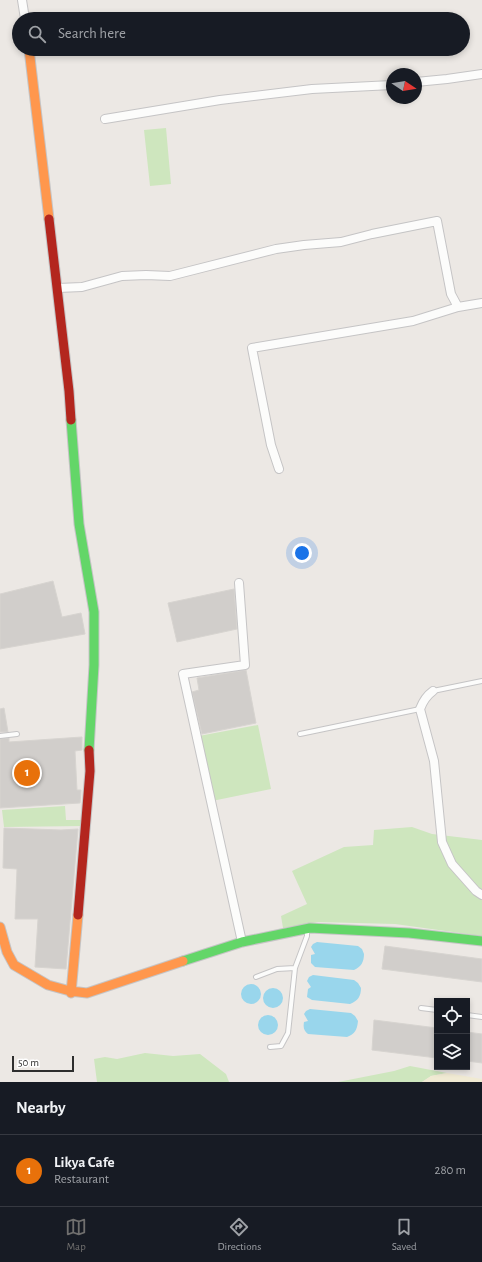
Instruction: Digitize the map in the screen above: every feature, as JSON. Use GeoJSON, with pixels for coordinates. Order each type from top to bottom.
{"type":"FeatureCollection","features":[{"type":"Feature","properties":{"kind":"street"},"geometry":{"type":"LineString","coordinates":[[22,0],[24,12]]}},
{"type":"Feature","properties":{"kind":"street"},"geometry":{"type":"LineString","coordinates":[[30,56],[69,391],[79,524],[94,612],[94,665],[89,742],[90,771],[71,993]]}},
{"type":"Feature","properties":{"kind":"street"},"geometry":{"type":"LineString","coordinates":[[422,81],[482,74]]}},
{"type":"Feature","properties":{"kind":"street"},"geometry":{"type":"LineString","coordinates":[[105,119],[220,100],[312,89],[386,86]]}},
{"type":"Feature","properties":{"kind":"street"},"geometry":{"type":"LineString","coordinates":[[58,288],[82,287],[122,276],[170,276],[276,249],[341,242],[437,221],[451,294],[458,307]]}},
{"type":"Feature","properties":{"kind":"street"},"geometry":{"type":"LineString","coordinates":[[279,469],[271,445],[252,348],[413,321],[458,307],[482,303]]}},
{"type":"Feature","properties":{"kind":"street"},"geometry":{"type":"LineString","coordinates":[[239,582],[245,665],[183,674],[242,942]]}},
{"type":"Feature","properties":{"kind":"street"},"geometry":{"type":"LineString","coordinates":[[433,691],[422,702],[420,709],[434,761],[442,842],[452,864],[476,891],[482,895]]}},
{"type":"Feature","properties":{"kind":"street"},"geometry":{"type":"LineString","coordinates":[[0,927],[4,944],[14,965],[42,984],[71,993],[87,993],[242,942],[307,928],[409,933],[482,942]]}},
{"type":"Feature","properties":{"kind":"lane"},"geometry":{"type":"LineString","coordinates":[[433,691],[482,681]]}},
{"type":"Feature","properties":{"kind":"lane"},"geometry":{"type":"LineString","coordinates":[[300,734],[420,709]]}},
{"type":"Feature","properties":{"kind":"lane"},"geometry":{"type":"LineString","coordinates":[[0,736],[17,734]]}},
{"type":"Feature","properties":{"kind":"lane"},"geometry":{"type":"LineString","coordinates":[[270,1047],[281,1046],[288,1033],[295,968],[307,936],[307,928]]}},
{"type":"Feature","properties":{"kind":"lane"},"geometry":{"type":"LineString","coordinates":[[256,977],[276,969],[295,968]]}},
{"type":"Feature","properties":{"kind":"lane"},"geometry":{"type":"LineString","coordinates":[[421,1008],[434,1010]]}},
{"type":"Feature","properties":{"kind":"lane"},"geometry":{"type":"LineString","coordinates":[[470,1015],[482,1017]]}},
{"type":"Feature","properties":{"kind":"green space"},"geometry":{"type":"Polygon","coordinates":[[[166,128],[171,184],[150,186],[144,130],[166,128]]]}},
{"type":"Feature","properties":{"kind":"green space"},"geometry":{"type":"Polygon","coordinates":[[[258,725],[271,789],[212,801],[199,736],[258,725]]]}},
{"type":"Feature","properties":{"kind":"green space"},"geometry":{"type":"Polygon","coordinates":[[[65,806],[66,820],[83,820],[83,826],[4,827],[2,810],[65,806]]]}},
{"type":"Feature","properties":{"kind":"green space"},"geometry":{"type":"Polygon","coordinates":[[[412,827],[432,834],[482,840],[482,936],[395,924],[318,922],[283,928],[281,916],[307,904],[292,871],[344,847],[373,845],[374,830],[412,827]]]}},
{"type":"Feature","properties":{"kind":"green space"},"geometry":{"type":"Polygon","coordinates":[[[145,1053],[173,1056],[200,1054],[226,1074],[229,1082],[97,1082],[94,1059],[105,1057],[117,1059],[145,1053]]]}},
{"type":"Feature","properties":{"kind":"green space"},"geometry":{"type":"Polygon","coordinates":[[[410,1066],[447,1073],[431,1076],[422,1082],[338,1082],[394,1071],[410,1066]]]}},
{"type":"Feature","properties":{"kind":"sand"},"geometry":{"type":"Polygon","coordinates":[[[447,1073],[482,1079],[482,1082],[422,1082],[431,1076],[447,1073]]]}},
{"type":"Feature","properties":{"kind":"water"},"geometry":{"type":"Polygon","coordinates":[[[317,942],[358,946],[362,949],[364,954],[363,962],[354,970],[315,967],[311,963],[311,955],[315,954],[311,947],[317,942]]]}},
{"type":"Feature","properties":{"kind":"water"},"geometry":{"type":"Polygon","coordinates":[[[313,975],[354,980],[361,988],[360,996],[357,1000],[350,1004],[312,1000],[307,997],[308,989],[311,987],[307,981],[309,977],[313,975]]]}},
{"type":"Feature","properties":{"kind":"water"},"geometry":{"type":"Polygon","coordinates":[[[251,984],[258,987],[261,994],[258,1001],[251,1004],[244,1001],[241,994],[244,987],[251,984]]]}},
{"type":"Feature","properties":{"kind":"water"},"geometry":{"type":"Polygon","coordinates":[[[273,988],[280,991],[283,998],[280,1005],[273,1008],[266,1005],[263,998],[266,991],[273,988]]]}},
{"type":"Feature","properties":{"kind":"water"},"geometry":{"type":"Polygon","coordinates":[[[310,1009],[351,1013],[358,1021],[356,1029],[354,1033],[347,1037],[308,1034],[304,1028],[304,1022],[308,1021],[304,1014],[310,1009]]]}},
{"type":"Feature","properties":{"kind":"water"},"geometry":{"type":"Polygon","coordinates":[[[268,1015],[275,1018],[278,1025],[275,1032],[268,1035],[261,1032],[258,1025],[261,1018],[268,1015]]]}},
{"type":"Feature","properties":{"kind":"building"},"geometry":{"type":"Polygon","coordinates":[[[53,581],[62,617],[81,613],[85,634],[0,649],[0,594],[53,581]]]}},
{"type":"Feature","properties":{"kind":"building"},"geometry":{"type":"Polygon","coordinates":[[[234,589],[237,629],[177,642],[168,603],[234,589]]]}},
{"type":"Feature","properties":{"kind":"building"},"geometry":{"type":"Polygon","coordinates":[[[246,670],[256,723],[202,734],[192,692],[199,690],[197,678],[246,670]]]}},
{"type":"Feature","properties":{"kind":"building"},"geometry":{"type":"Polygon","coordinates":[[[4,708],[8,732],[0,732],[0,709],[4,708]]]}},
{"type":"Feature","properties":{"kind":"building"},"geometry":{"type":"Polygon","coordinates":[[[82,737],[82,750],[75,751],[77,790],[81,790],[80,803],[0,808],[0,739],[9,738],[9,742],[82,737]]]}},
{"type":"Feature","properties":{"kind":"building"},"geometry":{"type":"Polygon","coordinates":[[[4,828],[61,830],[78,829],[66,969],[35,967],[38,919],[15,919],[17,869],[3,868],[4,828]]]}},
{"type":"Feature","properties":{"kind":"building"},"geometry":{"type":"Polygon","coordinates":[[[385,946],[482,959],[482,982],[382,969],[385,946]]]}},
{"type":"Feature","properties":{"kind":"building"},"geometry":{"type":"Polygon","coordinates":[[[374,1020],[434,1028],[434,1058],[372,1050],[374,1020]]]}},
{"type":"Feature","properties":{"kind":"building"},"geometry":{"type":"Polygon","coordinates":[[[470,1032],[482,1034],[482,1063],[470,1061],[470,1032]]]}},
{"type":"Feature","properties":{"kind":"traffic: fast"},"geometry":{"type":"LineString","coordinates":[[71,420],[79,524],[94,612],[94,665],[89,750]]}},
{"type":"Feature","properties":{"kind":"traffic: fast"},"geometry":{"type":"LineString","coordinates":[[183,961],[242,942],[310,928],[409,933],[482,941]]}},
{"type":"Feature","properties":{"kind":"traffic: slow"},"geometry":{"type":"LineString","coordinates":[[30,56],[49,219]]}},
{"type":"Feature","properties":{"kind":"traffic: slow"},"geometry":{"type":"LineString","coordinates":[[71,993],[78,915]]}},
{"type":"Feature","properties":{"kind":"traffic: slow"},"geometry":{"type":"LineString","coordinates":[[0,927],[7,952],[14,965],[48,985],[70,991],[87,993],[183,961]]}},
{"type":"Feature","properties":{"kind":"traffic: jam"},"geometry":{"type":"LineString","coordinates":[[49,219],[71,420]]}},
{"type":"Feature","properties":{"kind":"traffic: jam"},"geometry":{"type":"LineString","coordinates":[[78,915],[90,771],[89,750]]}},
{"type":"Feature","properties":{"kind":"place","name":"Likya Cafe"},"geometry":{"type":"Point","coordinates":[27,773]}}]}
